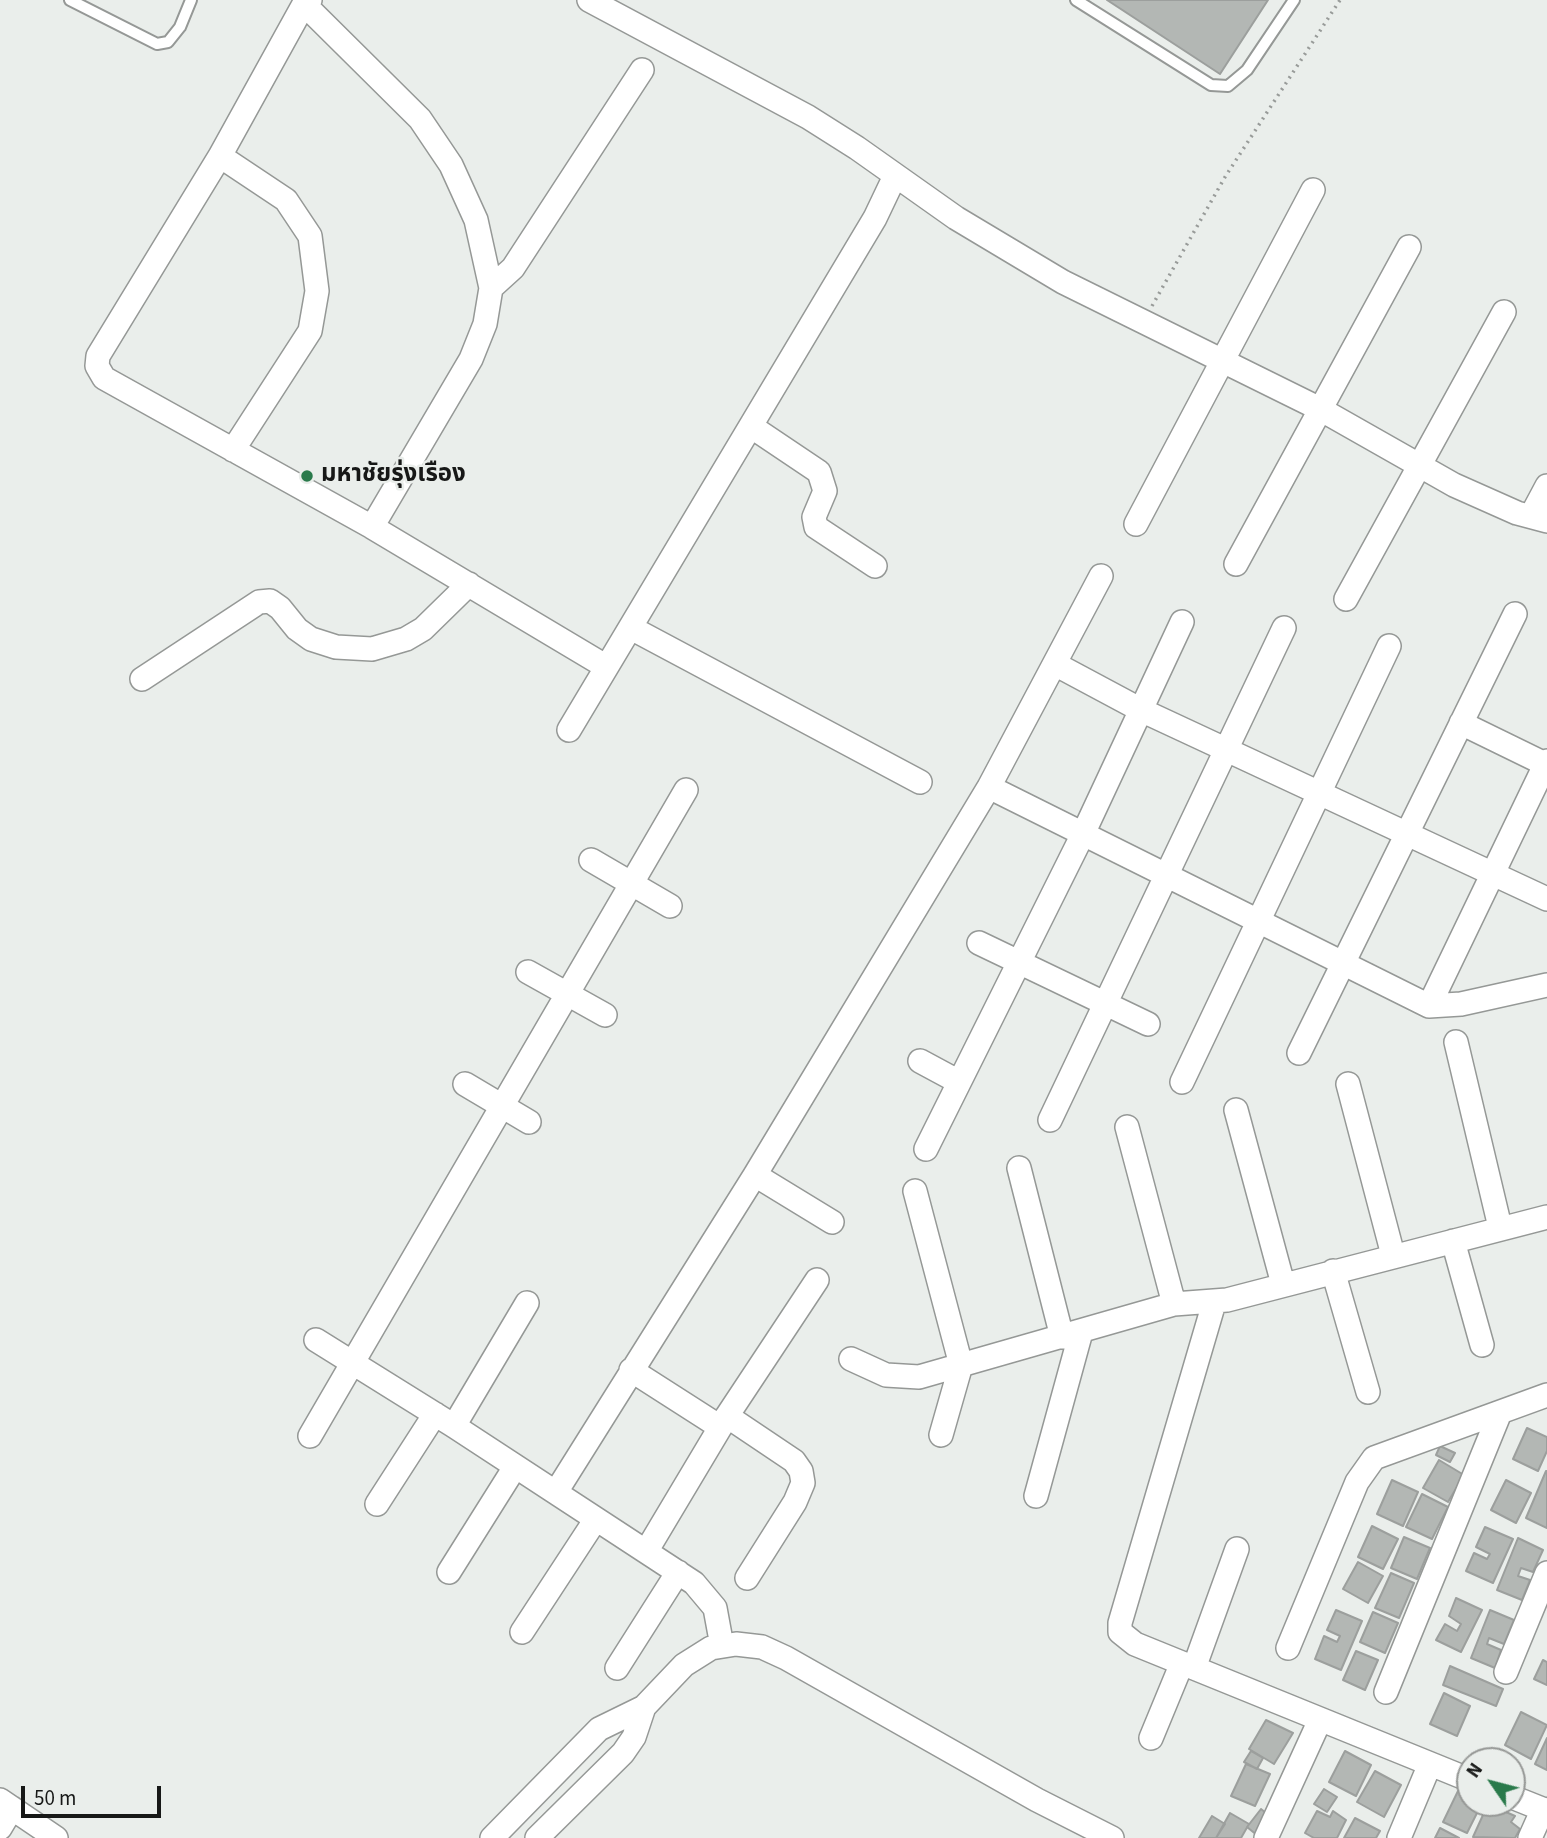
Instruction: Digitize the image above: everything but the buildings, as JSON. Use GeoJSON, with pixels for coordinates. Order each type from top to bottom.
{"type":"FeatureCollection","features":[{"type":"Feature","properties":{"kind":"street"},"geometry":{"type":"LineString","coordinates":[[589,0],[808,117],[956,218],[1063,282],[1320,409],[1454,485],[1539,519],[1547,486]]}},
{"type":"Feature","properties":{"kind":"street"},"geometry":{"type":"LineString","coordinates":[[372,527],[471,359],[485,324],[491,288],[476,220],[451,165],[421,119],[306,1],[220,156],[98,356],[97,366],[104,378],[372,527],[605,666]]}},
{"type":"Feature","properties":{"kind":"street"},"geometry":{"type":"LineString","coordinates":[[491,288],[513,268],[642,70]]}},
{"type":"Feature","properties":{"kind":"street"},"geometry":{"type":"LineString","coordinates":[[220,156],[286,200],[310,236],[317,291],[310,331],[233,450]]}},
{"type":"Feature","properties":{"kind":"street"},"geometry":{"type":"LineString","coordinates":[[569,730],[605,666],[633,628],[875,218],[895,176]]}},
{"type":"Feature","properties":{"kind":"street"},"geometry":{"type":"LineString","coordinates":[[1136,524],[1313,190]]}},
{"type":"Feature","properties":{"kind":"street"},"geometry":{"type":"LineString","coordinates":[[1237,564],[1409,247]]}},
{"type":"Feature","properties":{"kind":"street"},"geometry":{"type":"LineString","coordinates":[[1346,599],[1504,312]]}},
{"type":"Feature","properties":{"kind":"street"},"geometry":{"type":"LineString","coordinates":[[752,427],[819,472],[825,491],[814,517],[816,527],[875,566]]}},
{"type":"Feature","properties":{"kind":"street"},"geometry":{"type":"LineString","coordinates":[[556,1492],[755,1175],[989,787],[1101,576]]}},
{"type":"Feature","properties":{"kind":"street"},"geometry":{"type":"LineString","coordinates":[[142,680],[259,602],[270,601],[280,607],[297,629],[312,639],[336,647],[372,649],[406,639],[423,629],[469,584]]}},
{"type":"Feature","properties":{"kind":"street"},"geometry":{"type":"LineString","coordinates":[[1299,1054],[1515,614]]}},
{"type":"Feature","properties":{"kind":"street"},"geometry":{"type":"LineString","coordinates":[[926,1149],[1083,834],[1182,622]]}},
{"type":"Feature","properties":{"kind":"street"},"geometry":{"type":"LineString","coordinates":[[633,628],[920,782]]}},
{"type":"Feature","properties":{"kind":"street"},"geometry":{"type":"LineString","coordinates":[[1050,1120],[1168,877],[1284,628]]}},
{"type":"Feature","properties":{"kind":"street"},"geometry":{"type":"LineString","coordinates":[[1182,1082],[1389,646]]}},
{"type":"Feature","properties":{"kind":"street"},"geometry":{"type":"LineString","coordinates":[[1055,664],[1141,710],[1228,748],[1490,875],[1547,899]]}},
{"type":"Feature","properties":{"kind":"street"},"geometry":{"type":"LineString","coordinates":[[1429,1006],[1546,763],[1461,723]]}},
{"type":"Feature","properties":{"kind":"street"},"geometry":{"type":"LineString","coordinates":[[989,787],[1429,1006],[1461,1004],[1547,985]]}},
{"type":"Feature","properties":{"kind":"street"},"geometry":{"type":"LineString","coordinates":[[310,1436],[686,790]]}},
{"type":"Feature","properties":{"kind":"street"},"geometry":{"type":"LineString","coordinates":[[591,860],[670,906]]}},
{"type":"Feature","properties":{"kind":"street"},"geometry":{"type":"LineString","coordinates":[[979,943],[1148,1024]]}},
{"type":"Feature","properties":{"kind":"street"},"geometry":{"type":"LineString","coordinates":[[528,972],[605,1015]]}},
{"type":"Feature","properties":{"kind":"street"},"geometry":{"type":"LineString","coordinates":[[1456,1042],[1500,1227]]}},
{"type":"Feature","properties":{"kind":"street"},"geometry":{"type":"LineString","coordinates":[[920,1061],[959,1082]]}},
{"type":"Feature","properties":{"kind":"street"},"geometry":{"type":"LineString","coordinates":[[465,1084],[529,1122]]}},
{"type":"Feature","properties":{"kind":"street"},"geometry":{"type":"LineString","coordinates":[[1348,1084],[1392,1255]]}},
{"type":"Feature","properties":{"kind":"street"},"geometry":{"type":"LineString","coordinates":[[1236,1110],[1283,1284]]}},
{"type":"Feature","properties":{"kind":"street"},"geometry":{"type":"LineString","coordinates":[[1126,1127],[1174,1304]]}},
{"type":"Feature","properties":{"kind":"street"},"geometry":{"type":"LineString","coordinates":[[1019,1168],[1072,1334],[1036,1496]]}},
{"type":"Feature","properties":{"kind":"street"},"geometry":{"type":"LineString","coordinates":[[755,1175],[832,1222]]}},
{"type":"Feature","properties":{"kind":"street"},"geometry":{"type":"LineString","coordinates":[[915,1191],[961,1365],[941,1435]]}},
{"type":"Feature","properties":{"kind":"street"},"geometry":{"type":"LineString","coordinates":[[850,1359],[886,1375],[919,1377],[1174,1304],[1214,1303],[1547,1217]]}},
{"type":"Feature","properties":{"kind":"street"},"geometry":{"type":"LineString","coordinates":[[1453,1241],[1482,1345]]}},
{"type":"Feature","properties":{"kind":"street"},"geometry":{"type":"LineString","coordinates":[[1334,1271],[1368,1392]]}},
{"type":"Feature","properties":{"kind":"street"},"geometry":{"type":"LineString","coordinates":[[647,1550],[723,1421],[817,1280]]}},
{"type":"Feature","properties":{"kind":"street"},"geometry":{"type":"LineString","coordinates":[[454,1426],[527,1303]]}},
{"type":"Feature","properties":{"kind":"street"},"geometry":{"type":"LineString","coordinates":[[1214,1303],[1120,1623],[1121,1632],[1126,1639],[1188,1666],[1456,1775]]}},
{"type":"Feature","properties":{"kind":"street"},"geometry":{"type":"LineString","coordinates":[[316,1340],[647,1550],[694,1583],[715,1608],[722,1646]]}},
{"type":"Feature","properties":{"kind":"street"},"geometry":{"type":"LineString","coordinates":[[631,1370],[793,1461],[801,1471],[803,1483],[795,1502],[747,1578]]}},
{"type":"Feature","properties":{"kind":"street"},"geometry":{"type":"LineString","coordinates":[[1287,1647],[1364,1468],[1374,1458],[1499,1415],[1547,1395]]}},
{"type":"Feature","properties":{"kind":"street"},"geometry":{"type":"LineString","coordinates":[[377,1504],[435,1414]]}},
{"type":"Feature","properties":{"kind":"street"},"geometry":{"type":"LineString","coordinates":[[1386,1692],[1499,1415]]}},
{"type":"Feature","properties":{"kind":"street"},"geometry":{"type":"LineString","coordinates":[[449,1572],[515,1467]]}},
{"type":"Feature","properties":{"kind":"street"},"geometry":{"type":"LineString","coordinates":[[522,1632],[596,1519]]}},
{"type":"Feature","properties":{"kind":"street"},"geometry":{"type":"LineString","coordinates":[[1150,1738],[1188,1666],[1237,1549]]}},
{"type":"Feature","properties":{"kind":"street"},"geometry":{"type":"LineString","coordinates":[[617,1668],[678,1572]]}},
{"type":"Feature","properties":{"kind":"street"},"geometry":{"type":"LineString","coordinates":[[1506,1672],[1547,1573]]}},
{"type":"Feature","properties":{"kind":"street"},"geometry":{"type":"LineString","coordinates":[[492,1838],[599,1729],[643,1707],[684,1665],[711,1648],[736,1644],[762,1647],[786,1658],[1025,1793],[1112,1838]]}},
{"type":"Feature","properties":{"kind":"street"},"geometry":{"type":"LineString","coordinates":[[537,1838],[622,1754],[634,1737],[643,1707]]}},
{"type":"Feature","properties":{"kind":"street"},"geometry":{"type":"LineString","coordinates":[[1266,1838],[1320,1720]]}},
{"type":"Feature","properties":{"kind":"street"},"geometry":{"type":"LineString","coordinates":[[1399,1838],[1430,1765]]}},
{"type":"Feature","properties":{"kind":"street"},"geometry":{"type":"LineString","coordinates":[[558,1771],[574,1803]]}},
{"type":"Feature","properties":{"kind":"street"},"geometry":{"type":"LineString","coordinates":[[1526,1803],[1545,1810],[1530,1838]]}},
{"type":"Feature","properties":{"kind":"street"},"geometry":{"type":"LineString","coordinates":[[8,1838],[0,1830],[6,1804],[56,1838]]}},
{"type":"Feature","properties":{"kind":"lane"},"geometry":{"type":"LineString","coordinates":[[70,0],[157,44],[169,42],[180,27],[191,0]]}},
{"type":"Feature","properties":{"kind":"lane"},"geometry":{"type":"LineString","coordinates":[[1076,0],[1211,85],[1228,86],[1247,70],[1294,0]]}},
{"type":"Feature","properties":{"kind":"path"},"geometry":{"type":"LineString","coordinates":[[1144,320],[1225,177],[1340,0]]}},
{"type":"Feature","properties":{"kind":"place","name":"มหาชัยรุ่งเรือง"},"geometry":{"type":"Point","coordinates":[307,476]}}]}
